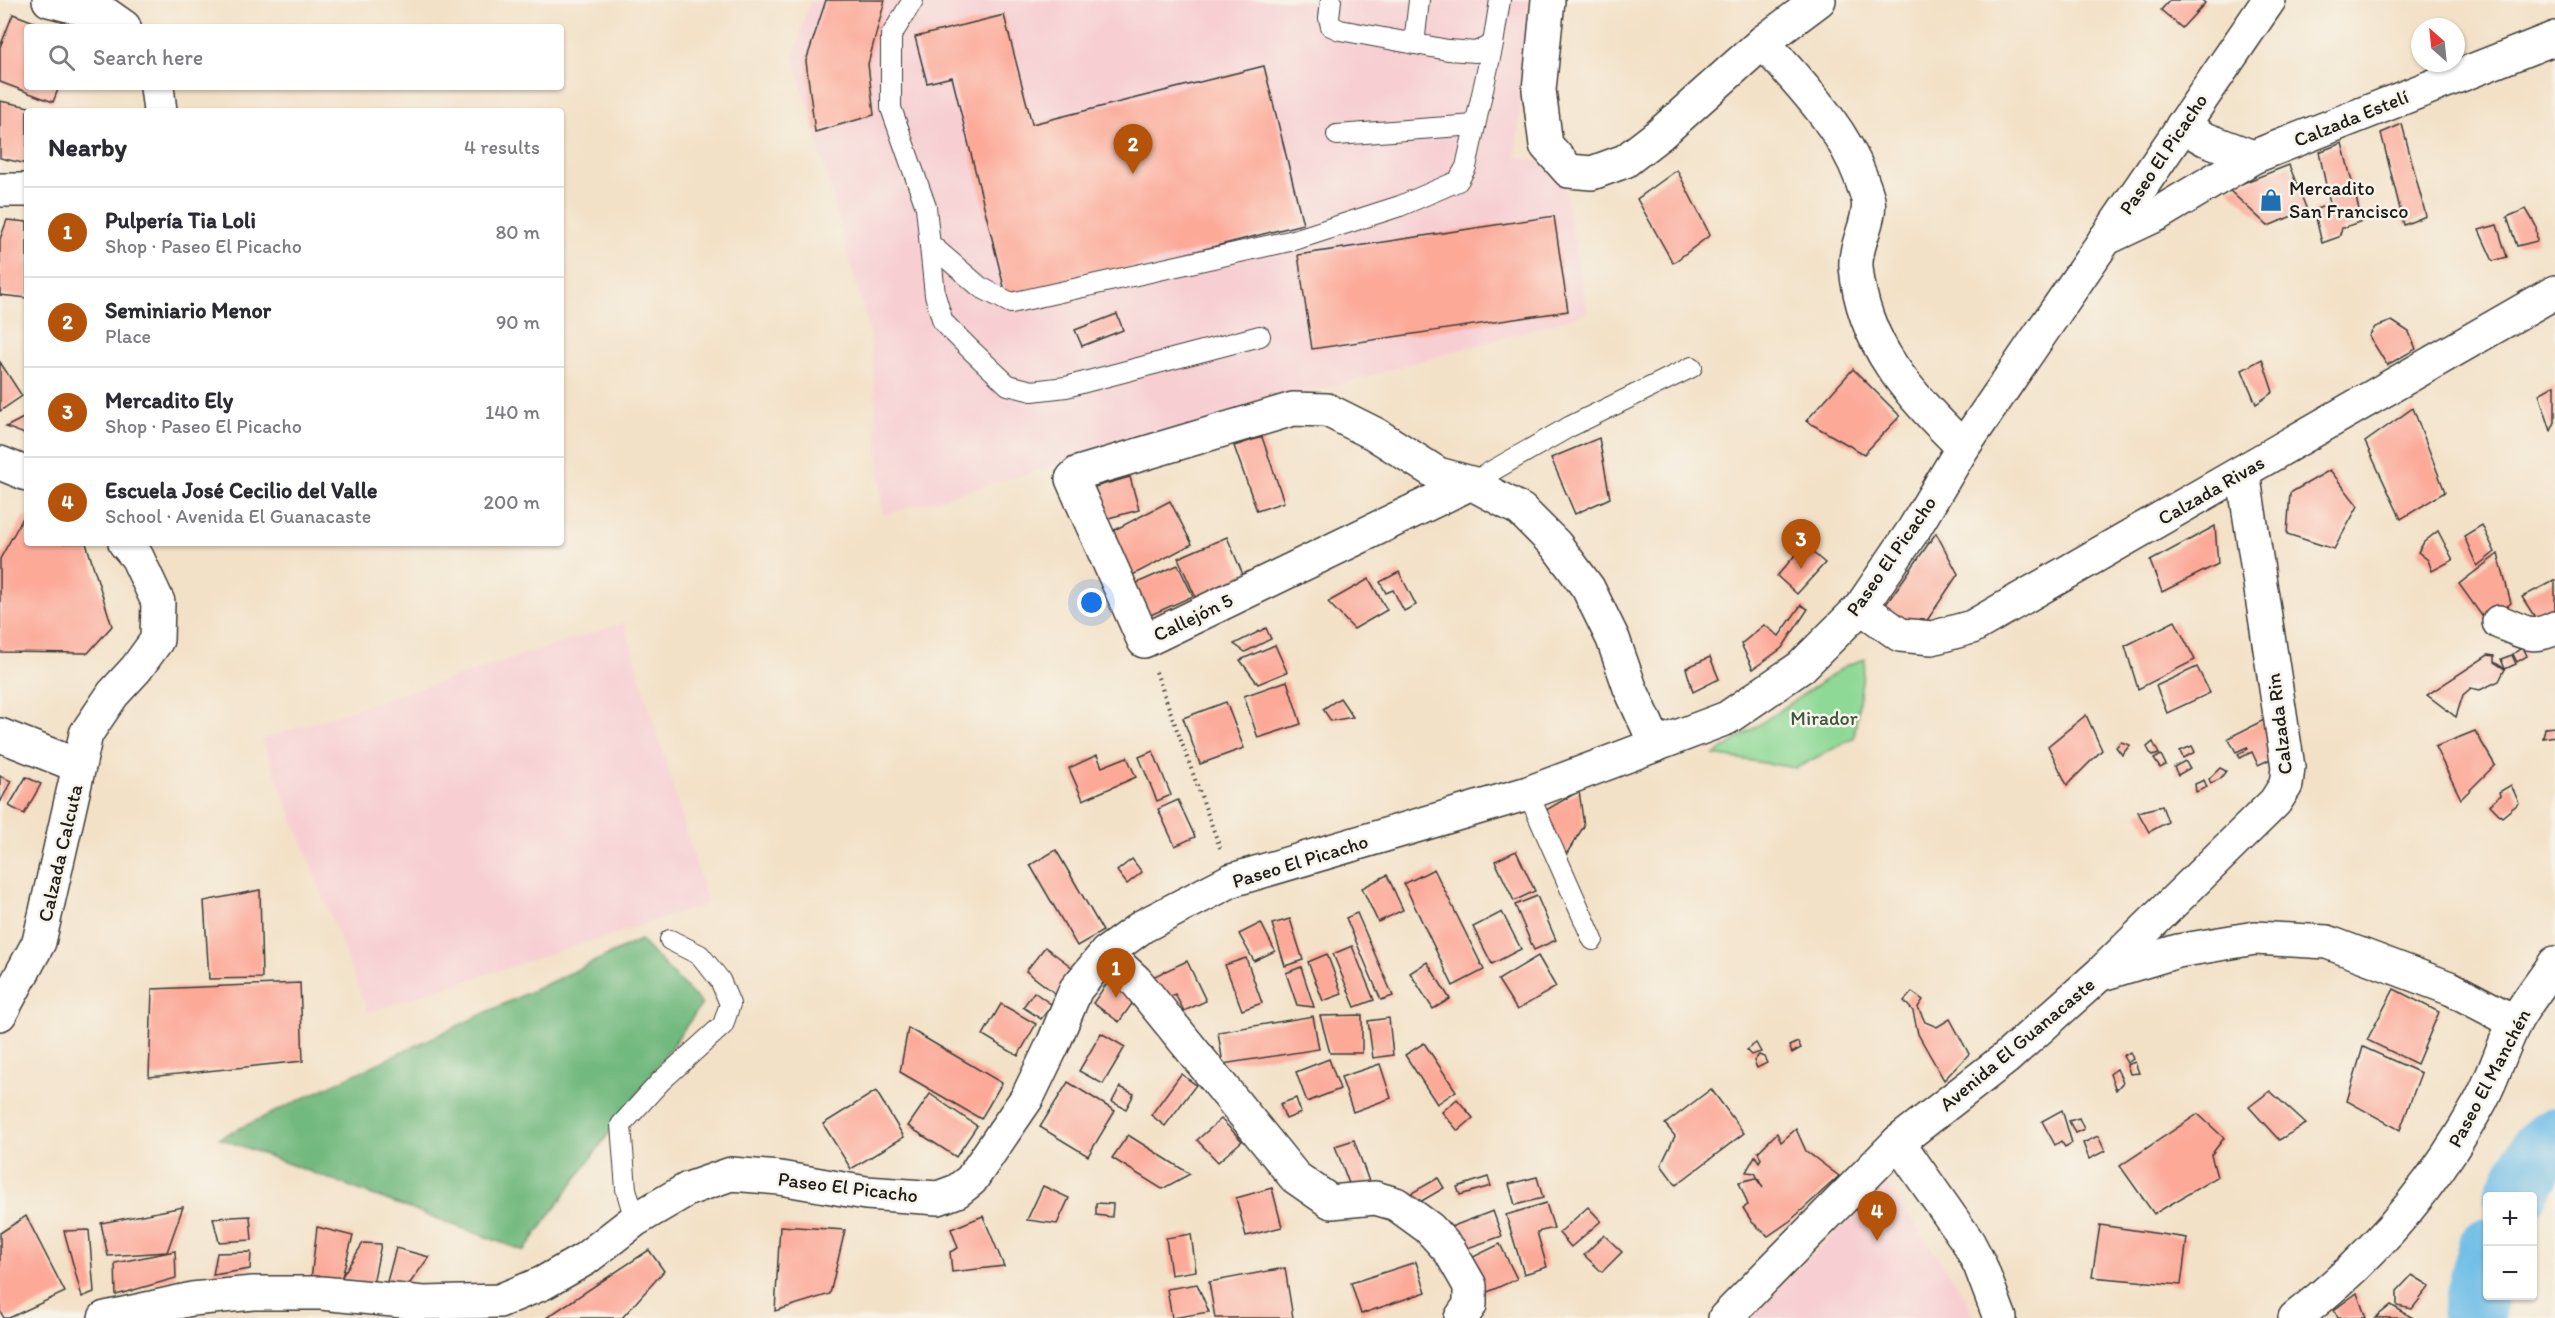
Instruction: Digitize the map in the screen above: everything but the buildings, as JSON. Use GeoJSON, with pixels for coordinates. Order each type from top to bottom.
{"type":"FeatureCollection","features":[{"type":"Feature","properties":{"kind":"street"},"geometry":{"type":"LineString","coordinates":[[49,0],[107,15],[120,24]]}},
{"type":"Feature","properties":{"kind":"street"},"geometry":{"type":"LineString","coordinates":[[1548,0],[1539,90],[1546,145],[1569,171],[1592,173],[1625,162],[1660,134],[1763,42],[1819,0]]}},
{"type":"Feature","properties":{"kind":"street","name":"Paseo El Picacho"},"geometry":{"type":"LineString","coordinates":[[105,1318],[192,1299],[253,1293],[321,1293],[424,1303],[499,1301],[543,1283],[585,1259],[635,1220],[688,1190],[731,1174],[780,1178],[866,1193],[938,1198],[957,1191],[971,1180],[1027,1098],[1054,1042],[1076,988],[1106,953],[1143,926],[1232,880],[1528,793],[1727,718],[1802,667],[1861,608],[1914,530],[1963,447],[2269,0]]}},
{"type":"Feature","properties":{"kind":"street","name":"Calzada Estelí"},"geometry":{"type":"LineString","coordinates":[[2104,239],[2156,215],[2253,157],[2555,38]]}},
{"type":"Feature","properties":{"kind":"street"},"geometry":{"type":"LineString","coordinates":[[1763,42],[1828,116],[1853,158],[1869,201],[1856,264],[1863,305],[1874,340],[1922,407],[1963,447]]}},
{"type":"Feature","properties":{"kind":"street"},"geometry":{"type":"LineString","coordinates":[[157,90],[160,108]]}},
{"type":"Feature","properties":{"kind":"street"},"geometry":{"type":"LineString","coordinates":[[2182,126],[2205,139],[2253,157]]}},
{"type":"Feature","properties":{"kind":"street"},"geometry":{"type":"LineString","coordinates":[[0,190],[24,190]]}},
{"type":"Feature","properties":{"kind":"street","name":"Calzada Rivas"},"geometry":{"type":"LineString","coordinates":[[1861,608],[1900,635],[1932,638],[1972,627],[2555,292]]}},
{"type":"Feature","properties":{"kind":"street"},"geometry":{"type":"LineString","coordinates":[[1144,640],[1072,480],[1078,472],[1293,409],[1327,410],[1375,434],[1438,474],[1471,483],[1521,510],[1556,545],[1588,588],[1613,639],[1630,688],[1656,745]]}},
{"type":"Feature","properties":{"kind":"street"},"geometry":{"type":"LineString","coordinates":[[0,463],[24,473]]}},
{"type":"Feature","properties":{"kind":"street","name":"Calzada Rin"},"geometry":{"type":"LineString","coordinates":[[2100,974],[2274,802],[2286,785],[2288,767],[2242,472]]}},
{"type":"Feature","properties":{"kind":"street","name":"Callejón 5"},"geometry":{"type":"LineString","coordinates":[[1144,640],[1471,483]]}},
{"type":"Feature","properties":{"kind":"street"},"geometry":{"type":"LineString","coordinates":[[79,766],[86,734],[113,694],[136,669],[157,640],[158,602],[137,557],[128,546]]}},
{"type":"Feature","properties":{"kind":"street"},"geometry":{"type":"LineString","coordinates":[[2499,622],[2530,634],[2542,635],[2555,628]]}},
{"type":"Feature","properties":{"kind":"street","name":"Calzada Calcuta"},"geometry":{"type":"LineString","coordinates":[[0,735],[79,766],[39,942],[0,1014]]}},
{"type":"Feature","properties":{"kind":"street","name":"Avenida El Guanacaste"},"geometry":{"type":"LineString","coordinates":[[1725,1318],[1898,1142],[2006,1058],[2100,974],[2178,951],[2255,938],[2327,942],[2452,988],[2515,1022]]}},
{"type":"Feature","properties":{"kind":"street"},"geometry":{"type":"LineString","coordinates":[[1106,953],[1136,981],[1296,1177],[1330,1202],[1375,1198],[1395,1204],[1429,1228],[1450,1251],[1470,1286],[1470,1305],[1461,1318]]}},
{"type":"Feature","properties":{"kind":"street","name":"Paseo El Manchén"},"geometry":{"type":"LineString","coordinates":[[2295,1318],[2319,1299],[2369,1251],[2408,1209],[2436,1174],[2480,1102],[2515,1022],[2555,963]]}},
{"type":"Feature","properties":{"kind":"street"},"geometry":{"type":"LineString","coordinates":[[1898,1142],[1968,1242],[1980,1265],[2000,1318]]}},
{"type":"Feature","properties":{"kind":"lane"},"geometry":{"type":"LineString","coordinates":[[913,0],[891,36],[891,108],[926,207],[935,295],[943,322],[1008,385],[1032,391],[1066,387],[1260,336]]}},
{"type":"Feature","properties":{"kind":"lane"},"geometry":{"type":"LineString","coordinates":[[1331,0],[1329,18],[1331,26],[1340,30],[1414,44],[1476,52],[1493,44]]}},
{"type":"Feature","properties":{"kind":"lane"},"geometry":{"type":"LineString","coordinates":[[1414,44],[1419,0]]}},
{"type":"Feature","properties":{"kind":"lane"},"geometry":{"type":"LineString","coordinates":[[930,243],[980,287],[1011,303],[1294,240],[1400,206],[1458,181],[1466,167],[1493,44],[1500,0]]}},
{"type":"Feature","properties":{"kind":"lane"},"geometry":{"type":"LineString","coordinates":[[1337,135],[1475,125]]}},
{"type":"Feature","properties":{"kind":"lane"},"geometry":{"type":"LineString","coordinates":[[1471,483],[1569,427],[1692,367]]}},
{"type":"Feature","properties":{"kind":"lane"},"geometry":{"type":"LineString","coordinates":[[1528,793],[1593,940]]}},
{"type":"Feature","properties":{"kind":"lane"},"geometry":{"type":"LineString","coordinates":[[635,1220],[626,1189],[621,1125],[661,1081],[723,1025],[730,1004],[720,980],[700,955],[670,940]]}},
{"type":"Feature","properties":{"kind":"path","name":"Callejón 5"},"geometry":{"type":"LineString","coordinates":[[1144,640],[1232,880]]}},
{"type":"Feature","properties":{"kind":"shaded area"},"geometry":{"type":"Polygon","coordinates":[[[810,0],[1530,0],[1516,157],[1536,160],[1563,179],[1588,313],[883,515],[871,337],[794,57],[810,0]]]}},
{"type":"Feature","properties":{"kind":"shaded area"},"geometry":{"type":"Polygon","coordinates":[[[624,623],[708,904],[368,1012],[262,739],[624,623]]]}},
{"type":"Feature","properties":{"kind":"shaded area"},"geometry":{"type":"Polygon","coordinates":[[[1887,1184],[1966,1298],[1975,1318],[1745,1318],[1887,1184]]]}},
{"type":"Feature","properties":{"kind":"green space","name":"Mirador"},"geometry":{"type":"Polygon","coordinates":[[[1865,659],[1854,738],[1796,768],[1714,755],[1847,665],[1865,659]]]}},
{"type":"Feature","properties":{"kind":"green space"},"geometry":{"type":"Polygon","coordinates":[[[640,940],[702,1004],[524,1251],[219,1138],[640,940]]]}},
{"type":"Feature","properties":{"kind":"waterway"},"geometry":{"type":"LineString","coordinates":[[2517,1192],[2541,1149],[2555,1138]]}},
{"type":"Feature","properties":{"kind":"waterway"},"geometry":{"type":"LineString","coordinates":[[2472,1318],[2483,1271]]}},
{"type":"Feature","properties":{"kind":"place","name":"Seminiario Menor"},"geometry":{"type":"Point","coordinates":[1133,174]}},
{"type":"Feature","properties":{"kind":"place","name":"Mercadito San Francisco"},"geometry":{"type":"Point","coordinates":[2271,200]}},
{"type":"Feature","properties":{"kind":"place","name":"Mercadito Ely"},"geometry":{"type":"Point","coordinates":[1801,569]}},
{"type":"Feature","properties":{"kind":"place","name":"Pulpería Tia Loli"},"geometry":{"type":"Point","coordinates":[1116,998]}},
{"type":"Feature","properties":{"kind":"place","name":"Escuela José Cecilio del Valle"},"geometry":{"type":"Point","coordinates":[1877,1241]}}]}
